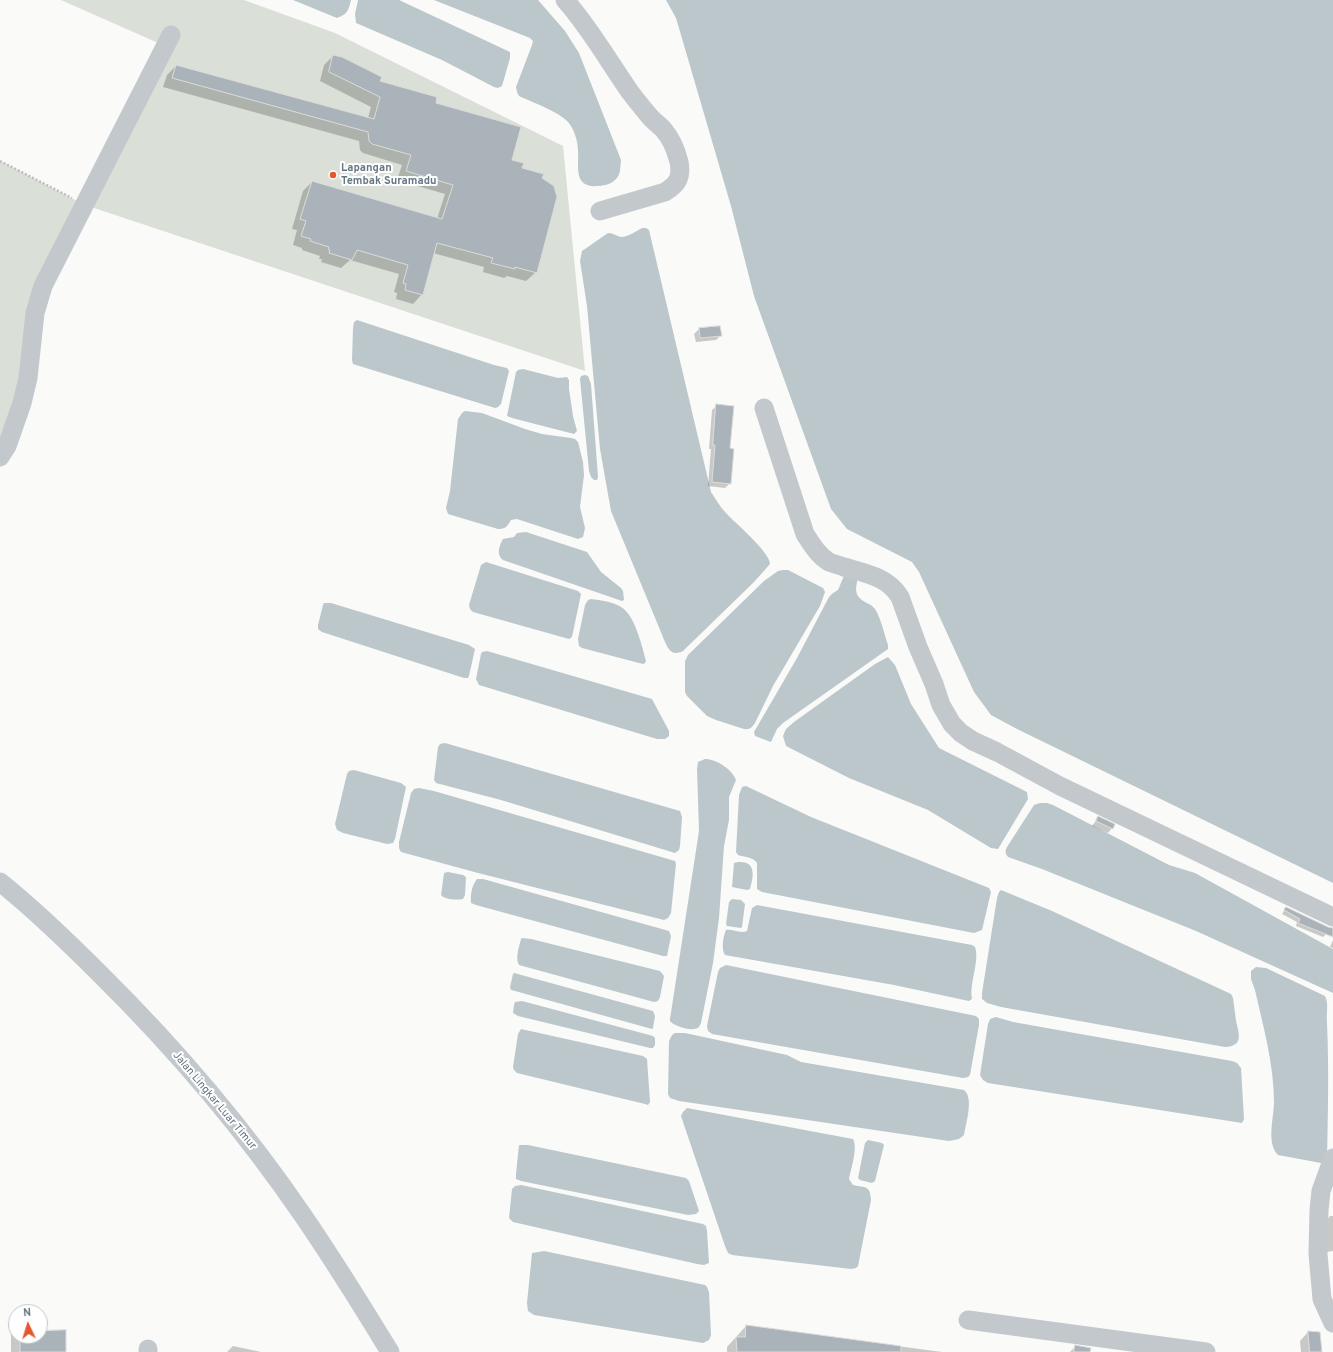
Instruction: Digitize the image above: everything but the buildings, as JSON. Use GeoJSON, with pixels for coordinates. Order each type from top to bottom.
{"type":"FeatureCollection","features":[{"type":"Feature","properties":{"kind":"street"},"geometry":{"type":"LineString","coordinates":[[565,0],[587,28],[631,93],[670,139],[680,170],[679,178],[674,187],[665,192],[600,211]]}},
{"type":"Feature","properties":{"kind":"street"},"geometry":{"type":"LineString","coordinates":[[0,457],[7,446],[22,403],[28,378],[35,313],[43,286],[171,35]]}},
{"type":"Feature","properties":{"kind":"street"},"geometry":{"type":"LineString","coordinates":[[764,408],[805,534],[817,552],[831,563],[882,579],[892,586],[897,592],[942,705],[952,724],[961,733],[972,741],[997,752],[1060,786],[1333,917]]}},
{"type":"Feature","properties":{"kind":"street","name":"Jalan Lingkar Luar Timur"},"geometry":{"type":"LineString","coordinates":[[0,882],[73,947],[138,1012],[195,1076],[248,1141],[304,1216],[350,1286],[390,1352]]}},
{"type":"Feature","properties":{"kind":"street"},"geometry":{"type":"LineString","coordinates":[[1333,1158],[1321,1191],[1318,1254],[1322,1299],[1333,1323]]}},
{"type":"Feature","properties":{"kind":"street"},"geometry":{"type":"LineString","coordinates":[[968,1320],[1206,1352]]}},
{"type":"Feature","properties":{"kind":"path"},"geometry":{"type":"LineString","coordinates":[[0,161],[85,205]]}},
{"type":"Feature","properties":{"kind":"shaded area","name":"Lapangan Tembak Suramadu"},"geometry":{"type":"Polygon","coordinates":[[[61,0],[244,0],[335,33],[563,146],[585,371],[85,205],[165,46],[61,0]]]}},
{"type":"Feature","properties":{"kind":"shaded area"},"geometry":{"type":"Polygon","coordinates":[[[293,0],[351,0],[347,12],[337,18],[293,0]]]}},
{"type":"Feature","properties":{"kind":"shaded area"},"geometry":{"type":"Polygon","coordinates":[[[358,0],[399,0],[510,52],[510,58],[502,86],[498,88],[494,87],[442,60],[356,23],[355,14],[358,0]]]}},
{"type":"Feature","properties":{"kind":"shaded area"},"geometry":{"type":"Polygon","coordinates":[[[434,0],[538,0],[565,31],[579,53],[621,160],[620,171],[617,178],[611,183],[605,185],[590,186],[584,184],[578,170],[578,151],[575,135],[568,122],[564,118],[519,96],[516,87],[532,45],[533,41],[530,38],[434,0]]]}},
{"type":"Feature","properties":{"kind":"shaded area"},"geometry":{"type":"Polygon","coordinates":[[[666,0],[1333,0],[1333,883],[991,715],[974,692],[919,572],[912,562],[847,529],[831,509],[754,296],[731,206],[676,18],[666,0]]]}},
{"type":"Feature","properties":{"kind":"shaded area"},"geometry":{"type":"Polygon","coordinates":[[[0,161],[85,205],[43,286],[0,457],[0,161]]]}},
{"type":"Feature","properties":{"kind":"shaded area"},"geometry":{"type":"Polygon","coordinates":[[[642,228],[649,230],[711,492],[724,511],[764,552],[770,564],[754,582],[683,651],[677,653],[672,652],[665,642],[611,511],[600,449],[587,306],[580,261],[582,251],[608,233],[624,237],[642,228]]]}},
{"type":"Feature","properties":{"kind":"shaded area"},"geometry":{"type":"Polygon","coordinates":[[[357,320],[507,368],[509,371],[501,404],[495,408],[353,364],[353,328],[354,322],[357,320]]]}},
{"type":"Feature","properties":{"kind":"shaded area"},"geometry":{"type":"Polygon","coordinates":[[[523,369],[558,378],[567,377],[569,380],[573,416],[577,431],[574,434],[507,416],[516,372],[523,369]]]}},
{"type":"Feature","properties":{"kind":"shaded area"},"geometry":{"type":"Polygon","coordinates":[[[581,376],[588,376],[591,384],[597,480],[594,480],[591,477],[589,471],[580,379],[581,376]]]}},
{"type":"Feature","properties":{"kind":"shaded area"},"geometry":{"type":"Polygon","coordinates":[[[465,411],[482,413],[525,429],[542,434],[571,438],[578,442],[583,462],[584,475],[580,507],[585,528],[583,537],[578,539],[517,519],[511,520],[504,528],[498,529],[448,514],[446,508],[450,491],[458,419],[465,411]]]}},
{"type":"Feature","properties":{"kind":"shaded area"},"geometry":{"type":"Polygon","coordinates":[[[526,532],[587,552],[601,572],[621,588],[623,591],[624,600],[622,601],[503,560],[499,556],[499,547],[503,539],[514,537],[517,533],[526,532]]]}},
{"type":"Feature","properties":{"kind":"shaded area"},"geometry":{"type":"Polygon","coordinates":[[[486,562],[578,591],[581,594],[572,637],[569,639],[473,612],[469,605],[481,565],[486,562]]]}},
{"type":"Feature","properties":{"kind":"shaded area"},"geometry":{"type":"Polygon","coordinates":[[[788,570],[823,588],[825,592],[820,606],[773,686],[752,727],[749,729],[744,729],[707,716],[687,696],[685,692],[685,661],[688,655],[764,581],[778,571],[788,570]]]}},
{"type":"Feature","properties":{"kind":"shaded area"},"geometry":{"type":"Polygon","coordinates":[[[846,571],[858,577],[856,588],[857,594],[861,599],[873,606],[877,612],[881,621],[888,649],[783,723],[777,729],[771,742],[755,736],[754,732],[797,658],[829,597],[838,590],[846,571]]]}},
{"type":"Feature","properties":{"kind":"shaded area"},"geometry":{"type":"Polygon","coordinates":[[[591,599],[614,604],[626,611],[634,624],[640,639],[646,661],[644,664],[579,646],[578,639],[585,605],[588,600],[591,599]]]}},
{"type":"Feature","properties":{"kind":"shaded area"},"geometry":{"type":"Polygon","coordinates":[[[324,603],[331,603],[469,645],[475,649],[468,678],[464,678],[322,632],[318,629],[318,625],[324,603]]]}},
{"type":"Feature","properties":{"kind":"shaded area"},"geometry":{"type":"Polygon","coordinates":[[[487,651],[652,699],[669,731],[669,736],[665,739],[657,739],[479,685],[476,679],[481,654],[482,652],[487,651]]]}},
{"type":"Feature","properties":{"kind":"shaded area"},"geometry":{"type":"Polygon","coordinates":[[[888,657],[895,665],[911,704],[939,748],[1027,792],[1028,799],[998,849],[991,848],[928,810],[849,778],[786,746],[783,736],[786,729],[794,722],[875,664],[888,657]]]}},
{"type":"Feature","properties":{"kind":"shaded area"},"geometry":{"type":"Polygon","coordinates":[[[445,743],[680,811],[682,817],[679,850],[675,853],[501,800],[436,783],[434,780],[438,747],[440,744],[445,743]]]}},
{"type":"Feature","properties":{"kind":"shaded area"},"geometry":{"type":"Polygon","coordinates":[[[709,759],[723,765],[731,772],[736,780],[729,797],[729,820],[724,846],[719,918],[713,963],[701,1023],[698,1028],[688,1029],[675,1024],[670,1021],[670,1019],[699,831],[697,769],[698,762],[709,759]]]}},
{"type":"Feature","properties":{"kind":"shaded area"},"geometry":{"type":"Polygon","coordinates":[[[354,770],[401,783],[406,787],[393,843],[387,844],[343,833],[337,830],[335,824],[347,774],[349,771],[354,770]]]}},
{"type":"Feature","properties":{"kind":"shaded area"},"geometry":{"type":"Polygon","coordinates":[[[746,786],[811,817],[989,888],[991,892],[982,930],[974,933],[762,892],[757,889],[757,863],[751,858],[738,855],[736,852],[739,795],[742,787],[746,786]]]}},
{"type":"Feature","properties":{"kind":"shaded area"},"geometry":{"type":"Polygon","coordinates":[[[419,788],[434,791],[675,861],[676,864],[671,913],[668,918],[664,920],[401,852],[399,842],[411,793],[414,789],[419,788]]]}},
{"type":"Feature","properties":{"kind":"shaded area"},"geometry":{"type":"Polygon","coordinates":[[[1040,803],[1053,805],[1169,865],[1195,873],[1333,949],[1333,993],[1196,931],[1042,869],[1008,857],[1006,854],[1007,847],[1034,805],[1040,803]]]}},
{"type":"Feature","properties":{"kind":"shaded area"},"geometry":{"type":"Polygon","coordinates":[[[744,862],[751,866],[753,874],[750,889],[747,890],[732,887],[734,863],[744,862]]]}},
{"type":"Feature","properties":{"kind":"shaded area"},"geometry":{"type":"Polygon","coordinates":[[[448,872],[466,877],[465,895],[463,899],[448,899],[441,895],[444,873],[448,872]]]}},
{"type":"Feature","properties":{"kind":"shaded area"},"geometry":{"type":"Polygon","coordinates":[[[477,879],[483,879],[669,931],[671,936],[667,956],[471,903],[472,890],[477,879]]]}},
{"type":"Feature","properties":{"kind":"shaded area"},"geometry":{"type":"Polygon","coordinates":[[[1001,890],[1052,911],[1231,994],[1239,1035],[1238,1042],[1231,1046],[1225,1047],[1001,1007],[987,1003],[982,999],[982,993],[997,898],[1001,890]]]}},
{"type":"Feature","properties":{"kind":"shaded area"},"geometry":{"type":"Polygon","coordinates":[[[732,899],[741,900],[745,904],[741,928],[727,926],[726,924],[729,902],[732,899]]]}},
{"type":"Feature","properties":{"kind":"shaded area"},"geometry":{"type":"Polygon","coordinates":[[[757,905],[972,945],[975,947],[976,959],[971,992],[972,999],[969,1001],[894,985],[725,955],[723,943],[726,930],[742,932],[747,931],[752,908],[757,905]]]}},
{"type":"Feature","properties":{"kind":"shaded area"},"geometry":{"type":"Polygon","coordinates":[[[522,938],[660,971],[664,976],[660,997],[658,1001],[654,1002],[519,965],[517,956],[522,938]]]}},
{"type":"Feature","properties":{"kind":"shaded area"},"geometry":{"type":"Polygon","coordinates":[[[726,965],[976,1016],[979,1019],[979,1025],[970,1075],[963,1078],[712,1034],[708,1031],[707,1026],[718,972],[720,968],[726,965]]]}},
{"type":"Feature","properties":{"kind":"shaded area"},"geometry":{"type":"Polygon","coordinates":[[[1256,967],[1266,968],[1325,996],[1326,999],[1328,1040],[1327,1159],[1321,1163],[1278,1155],[1272,1144],[1271,1137],[1274,1088],[1268,1045],[1251,979],[1251,971],[1256,967]]]}},
{"type":"Feature","properties":{"kind":"shaded area"},"geometry":{"type":"Polygon","coordinates":[[[514,973],[653,1011],[655,1016],[653,1028],[652,1029],[511,990],[510,987],[514,973]]]}},
{"type":"Feature","properties":{"kind":"shaded area"},"geometry":{"type":"Polygon","coordinates":[[[522,1001],[653,1036],[655,1038],[655,1045],[653,1048],[650,1048],[518,1016],[513,1013],[514,1005],[515,1002],[522,1001]]]}},
{"type":"Feature","properties":{"kind":"shaded area"},"geometry":{"type":"Polygon","coordinates":[[[996,1017],[1013,1022],[1237,1063],[1241,1068],[1244,1119],[1242,1123],[988,1083],[983,1080],[980,1075],[988,1024],[990,1019],[996,1017]]]}},
{"type":"Feature","properties":{"kind":"shaded area"},"geometry":{"type":"Polygon","coordinates":[[[521,1029],[643,1056],[647,1059],[650,1102],[648,1105],[517,1073],[513,1067],[518,1034],[521,1029]]]}},
{"type":"Feature","properties":{"kind":"shaded area"},"geometry":{"type":"Polygon","coordinates":[[[675,1033],[685,1033],[787,1055],[801,1062],[964,1090],[967,1094],[969,1105],[964,1135],[959,1139],[949,1141],[679,1101],[670,1098],[668,1094],[669,1041],[675,1033]]]}},
{"type":"Feature","properties":{"kind":"shaded area"},"geometry":{"type":"Polygon","coordinates":[[[687,1108],[853,1139],[855,1148],[849,1179],[853,1185],[868,1189],[871,1200],[858,1266],[851,1269],[732,1255],[728,1253],[681,1116],[687,1108]]]}},
{"type":"Feature","properties":{"kind":"shaded area"},"geometry":{"type":"Polygon","coordinates":[[[868,1140],[882,1143],[884,1145],[875,1181],[872,1183],[860,1180],[858,1178],[865,1143],[868,1140]]]}},
{"type":"Feature","properties":{"kind":"shaded area"},"geometry":{"type":"Polygon","coordinates":[[[519,1145],[528,1145],[686,1178],[689,1181],[699,1211],[696,1214],[688,1215],[521,1181],[516,1179],[519,1145]]]}},
{"type":"Feature","properties":{"kind":"shaded area"},"geometry":{"type":"Polygon","coordinates":[[[521,1185],[703,1224],[706,1226],[707,1231],[709,1263],[704,1265],[697,1264],[513,1222],[509,1218],[512,1189],[515,1186],[521,1185]]]}},
{"type":"Feature","properties":{"kind":"shaded area"},"geometry":{"type":"Polygon","coordinates":[[[544,1251],[705,1285],[709,1292],[711,1335],[709,1340],[703,1343],[534,1315],[528,1311],[527,1303],[532,1253],[544,1251]]]}},
{"type":"Feature","properties":{"kind":"place","name":"Lapangan Tembak Suramadu"},"geometry":{"type":"Point","coordinates":[333,175]}}]}
